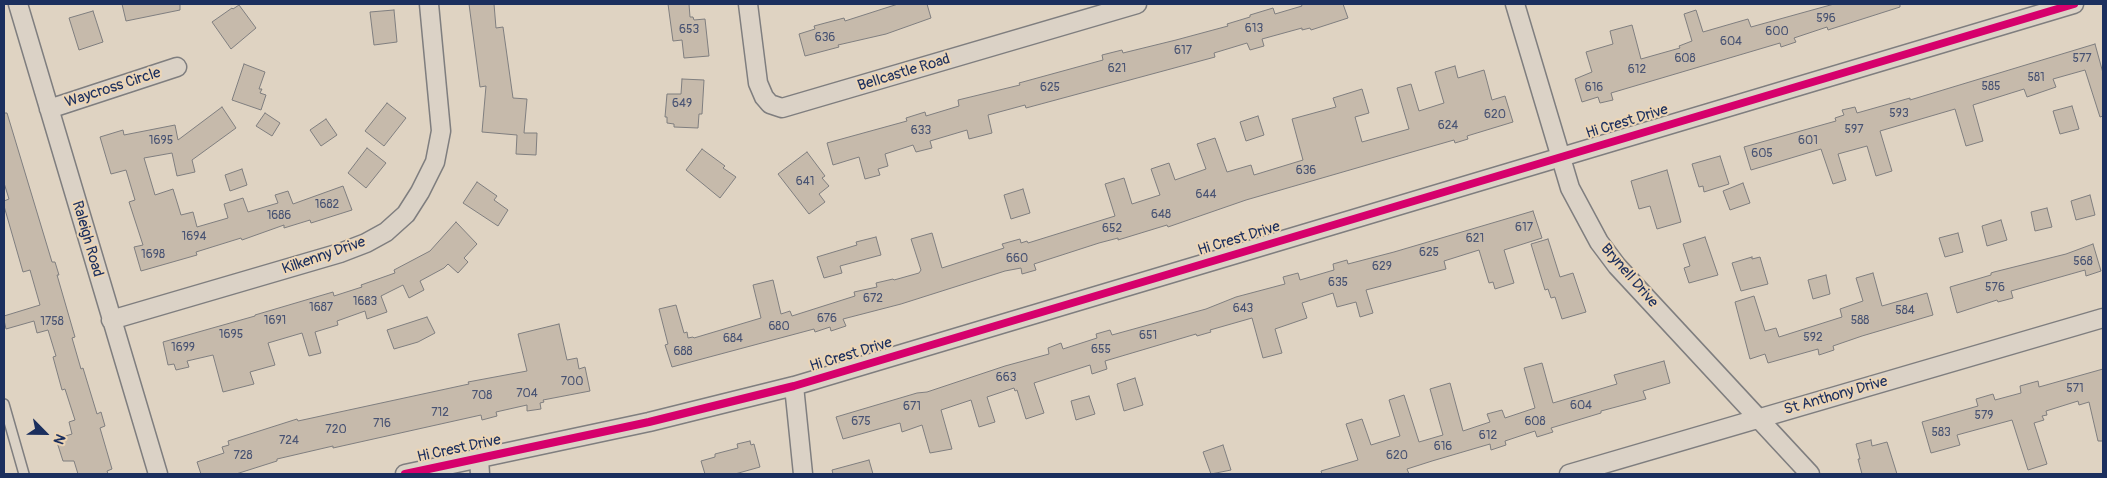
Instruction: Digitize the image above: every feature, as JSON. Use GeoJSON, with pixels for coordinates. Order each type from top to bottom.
{"type":"FeatureCollection","features":[{"type":"Feature","properties":{"kind":"street","name":"Raleigh Road"},"geometry":{"type":"LineString","coordinates":[[18,4],[158,474]]}},
{"type":"Feature","properties":{"kind":"street","name":"Kilkenny Drive"},"geometry":{"type":"LineString","coordinates":[[111,320],[340,253],[386,232],[406,214],[420,192],[435,162],[441,131],[429,4]]}},
{"type":"Feature","properties":{"kind":"street","name":"Bellcastle Road"},"geometry":{"type":"LineString","coordinates":[[748,4],[758,83],[764,98],[770,104],[782,108],[1137,4]]}},
{"type":"Feature","properties":{"kind":"street","name":"Brynell Drive"},"geometry":{"type":"LineString","coordinates":[[1514,4],[1570,188],[1584,216],[1617,266],[1810,474]]}},
{"type":"Feature","properties":{"kind":"street","name":"Hi Crest Drive"},"geometry":{"type":"LineString","coordinates":[[406,474],[479,467],[794,386],[2074,4]]}},
{"type":"Feature","properties":{"kind":"street","name":"Waycross Circle"},"geometry":{"type":"LineString","coordinates":[[49,109],[177,67]]}},
{"type":"Feature","properties":{"kind":"street","name":"St Anthony Drive"},"geometry":{"type":"LineString","coordinates":[[1569,474],[2103,318]]}},
{"type":"Feature","properties":{"kind":"street"},"geometry":{"type":"LineString","coordinates":[[794,386],[803,474]]}},
{"type":"Feature","properties":{"kind":"lane"},"geometry":{"type":"LineString","coordinates":[[4,404],[24,474]]}},
{"type":"Feature","properties":{"kind":"building"},"geometry":{"type":"Polygon","coordinates":[[[122,4],[180,4],[180,10],[126,21],[122,4]]]}},
{"type":"Feature","properties":{"kind":"building"},"geometry":{"type":"Polygon","coordinates":[[[469,4],[494,4],[496,28],[503,27],[513,98],[527,99],[524,133],[537,133],[536,155],[516,154],[517,135],[482,132],[486,86],[480,87],[469,4]]]}},
{"type":"Feature","properties":{"kind":"building"},"geometry":{"type":"Polygon","coordinates":[[[668,4],[689,4],[690,17],[693,17],[694,20],[705,19],[709,56],[684,58],[682,40],[673,41],[668,4]]]}},
{"type":"Feature","properties":{"kind":"building"},"geometry":{"type":"Polygon","coordinates":[[[898,4],[927,4],[931,18],[886,34],[838,45],[839,47],[805,56],[799,34],[815,29],[814,26],[844,18],[845,21],[898,4]]]}},
{"type":"Feature","properties":{"kind":"building"},"geometry":{"type":"Polygon","coordinates":[[[1301,4],[1343,4],[1348,18],[1311,30],[1310,28],[1302,30],[1302,28],[1262,39],[1264,46],[1250,50],[1247,43],[1214,53],[1215,57],[1026,108],[1025,105],[988,115],[992,133],[969,139],[967,130],[930,141],[932,148],[916,152],[913,145],[885,154],[888,166],[878,169],[880,175],[865,179],[859,157],[833,165],[827,143],[907,121],[906,118],[925,112],[926,116],[959,106],[958,100],[1020,85],[1019,83],[1103,60],[1102,55],[1122,50],[1123,53],[1176,40],[1228,26],[1227,24],[1273,8],[1275,14],[1302,6],[1301,4]]]}},
{"type":"Feature","properties":{"kind":"building"},"geometry":{"type":"Polygon","coordinates":[[[1834,4],[1900,4],[1900,7],[1828,30],[1827,27],[1794,38],[1796,42],[1781,47],[1780,43],[1611,93],[1613,100],[1600,103],[1598,97],[1582,102],[1575,79],[1592,72],[1586,52],[1613,44],[1610,31],[1632,25],[1641,59],[1680,48],[1679,46],[1692,41],[1684,14],[1696,10],[1703,32],[1748,19],[1751,27],[1834,4]]]}},
{"type":"Feature","properties":{"kind":"building"},"geometry":{"type":"Polygon","coordinates":[[[239,5],[256,28],[231,49],[212,22],[239,5]]]}},
{"type":"Feature","properties":{"kind":"building"},"geometry":{"type":"Polygon","coordinates":[[[394,10],[397,42],[374,45],[370,12],[394,10]]]}},
{"type":"Feature","properties":{"kind":"building"},"geometry":{"type":"Polygon","coordinates":[[[93,11],[103,42],[79,50],[69,18],[93,11]]]}},
{"type":"Feature","properties":{"kind":"building"},"geometry":{"type":"Polygon","coordinates":[[[2095,44],[2103,73],[2103,116],[2100,117],[2085,70],[2053,79],[2056,87],[2027,97],[2024,89],[1973,105],[1983,141],[1966,146],[1955,109],[1880,131],[1892,171],[1876,176],[1867,146],[1838,154],[1846,180],[1833,184],[1821,149],[1751,170],[1744,147],[1836,121],[1835,118],[1844,115],[1842,110],[1855,107],[1857,113],[1910,98],[1910,100],[2095,44]]]}},
{"type":"Feature","properties":{"kind":"building"},"geometry":{"type":"Polygon","coordinates":[[[244,64],[265,72],[259,89],[262,89],[260,93],[266,95],[261,110],[232,100],[244,64]]]}},
{"type":"Feature","properties":{"kind":"building"},"geometry":{"type":"Polygon","coordinates":[[[1455,66],[1458,78],[1484,70],[1492,100],[1505,96],[1513,122],[1467,136],[1468,139],[1455,143],[1454,140],[1246,200],[1168,227],[1167,225],[1118,240],[1118,238],[1099,243],[1034,264],[1036,270],[1022,274],[1021,268],[1005,271],[901,304],[843,319],[846,326],[831,331],[830,327],[815,332],[814,329],[672,367],[665,345],[668,344],[659,309],[676,305],[684,333],[687,332],[688,338],[694,338],[761,318],[753,285],[773,280],[781,314],[790,311],[792,316],[855,296],[854,292],[877,287],[876,283],[919,273],[921,270],[911,239],[932,233],[942,268],[1004,248],[1002,244],[1020,239],[1021,243],[1027,241],[1028,243],[1115,216],[1105,184],[1124,178],[1132,204],[1160,195],[1151,169],[1169,163],[1175,180],[1206,169],[1197,144],[1215,138],[1227,172],[1251,165],[1254,175],[1303,160],[1292,119],[1336,107],[1333,98],[1362,89],[1369,113],[1355,117],[1362,142],[1409,129],[1397,88],[1411,84],[1419,111],[1444,103],[1435,72],[1455,66]]]}},
{"type":"Feature","properties":{"kind":"building"},"geometry":{"type":"Polygon","coordinates":[[[682,79],[704,80],[702,114],[699,114],[698,128],[674,127],[674,124],[667,123],[667,117],[665,117],[667,94],[681,94],[682,79]]]}},
{"type":"Feature","properties":{"kind":"building"},"geometry":{"type":"Polygon","coordinates":[[[387,103],[406,118],[384,146],[365,131],[387,103]]]}},
{"type":"Feature","properties":{"kind":"building"},"geometry":{"type":"Polygon","coordinates":[[[2072,106],[2079,129],[2060,134],[2053,111],[2072,106]]]}},
{"type":"Feature","properties":{"kind":"building"},"geometry":{"type":"Polygon","coordinates":[[[222,107],[236,128],[192,160],[195,172],[177,176],[172,153],[144,158],[155,195],[173,189],[181,215],[193,212],[197,227],[228,218],[224,204],[243,198],[248,212],[278,203],[275,195],[288,191],[293,204],[343,186],[352,210],[311,223],[310,220],[284,228],[284,225],[242,240],[241,238],[196,252],[197,255],[141,271],[134,247],[143,245],[129,202],[135,200],[126,170],[111,174],[100,137],[123,130],[124,135],[175,125],[178,140],[222,107]]]}},
{"type":"Feature","properties":{"kind":"building"},"geometry":{"type":"Polygon","coordinates":[[[4,113],[7,113],[52,262],[55,262],[59,275],[57,275],[75,337],[72,338],[81,369],[83,368],[97,414],[101,412],[105,426],[100,428],[112,469],[107,471],[108,474],[78,474],[74,461],[63,461],[56,439],[72,434],[69,422],[75,420],[65,389],[62,390],[53,357],[56,356],[48,330],[37,333],[34,321],[6,329],[4,316],[40,305],[30,270],[23,272],[4,206],[4,201],[9,199],[4,183],[4,113]]]}},
{"type":"Feature","properties":{"kind":"building"},"geometry":{"type":"Polygon","coordinates":[[[265,113],[280,123],[272,136],[256,126],[265,113]]]}},
{"type":"Feature","properties":{"kind":"building"},"geometry":{"type":"Polygon","coordinates":[[[1258,116],[1264,135],[1246,141],[1240,122],[1258,116]]]}},
{"type":"Feature","properties":{"kind":"building"},"geometry":{"type":"Polygon","coordinates":[[[326,119],[337,135],[321,146],[310,130],[326,119]]]}},
{"type":"Feature","properties":{"kind":"building"},"geometry":{"type":"Polygon","coordinates":[[[367,148],[386,163],[366,188],[348,173],[367,148]]]}},
{"type":"Feature","properties":{"kind":"building"},"geometry":{"type":"Polygon","coordinates":[[[702,149],[736,177],[720,198],[686,170],[702,149]]]}},
{"type":"Feature","properties":{"kind":"building"},"geometry":{"type":"Polygon","coordinates":[[[807,152],[825,176],[822,178],[829,186],[819,194],[825,202],[809,214],[778,174],[807,152]]]}},
{"type":"Feature","properties":{"kind":"building"},"geometry":{"type":"Polygon","coordinates":[[[1720,156],[1729,184],[1704,192],[1703,186],[1699,187],[1692,164],[1720,156]]]}},
{"type":"Feature","properties":{"kind":"building"},"geometry":{"type":"Polygon","coordinates":[[[242,169],[247,185],[230,191],[225,175],[242,169]]]}},
{"type":"Feature","properties":{"kind":"building"},"geometry":{"type":"Polygon","coordinates":[[[1667,170],[1681,222],[1657,229],[1650,206],[1639,209],[1631,181],[1667,170]]]}},
{"type":"Feature","properties":{"kind":"building"},"geometry":{"type":"Polygon","coordinates":[[[477,182],[497,196],[494,200],[508,210],[498,226],[463,203],[477,182]]]}},
{"type":"Feature","properties":{"kind":"building"},"geometry":{"type":"Polygon","coordinates":[[[1743,183],[1750,203],[1730,210],[1723,191],[1743,183]]]}},
{"type":"Feature","properties":{"kind":"building"},"geometry":{"type":"Polygon","coordinates":[[[1023,189],[1030,213],[1011,219],[1004,195],[1023,189]]]}},
{"type":"Feature","properties":{"kind":"building"},"geometry":{"type":"Polygon","coordinates":[[[2090,195],[2095,215],[2076,220],[2071,201],[2090,195]]]}},
{"type":"Feature","properties":{"kind":"building"},"geometry":{"type":"Polygon","coordinates":[[[2047,208],[2052,227],[2035,231],[2031,212],[2047,208]]]}},
{"type":"Feature","properties":{"kind":"building"},"geometry":{"type":"Polygon","coordinates":[[[1533,211],[1542,238],[1504,250],[1514,283],[1495,289],[1493,282],[1489,283],[1479,250],[1444,261],[1446,269],[1366,290],[1373,313],[1360,317],[1356,302],[1337,307],[1333,293],[1302,303],[1307,318],[1275,329],[1282,353],[1263,358],[1252,318],[1210,330],[1211,332],[1197,336],[1196,334],[1105,361],[1107,369],[1092,374],[1090,365],[1034,383],[1044,413],[1026,419],[1017,390],[1015,391],[1014,388],[987,397],[995,422],[979,427],[971,400],[941,410],[952,449],[930,453],[922,425],[902,432],[900,423],[843,439],[836,417],[917,393],[927,392],[1005,366],[1049,354],[1048,348],[1061,343],[1063,349],[1097,338],[1096,334],[1110,330],[1112,335],[1206,309],[1236,297],[1285,284],[1283,277],[1298,273],[1300,280],[1334,270],[1333,264],[1347,260],[1348,264],[1394,252],[1533,211]]]}},
{"type":"Feature","properties":{"kind":"building"},"geometry":{"type":"Polygon","coordinates":[[[2001,220],[2007,240],[1987,246],[1982,226],[2001,220]]]}},
{"type":"Feature","properties":{"kind":"building"},"geometry":{"type":"Polygon","coordinates":[[[456,222],[477,244],[464,258],[468,262],[458,273],[448,264],[420,281],[424,290],[409,298],[403,285],[381,296],[387,312],[367,319],[365,311],[337,321],[338,325],[315,332],[321,353],[309,356],[302,333],[268,343],[275,365],[250,372],[254,384],[223,392],[213,355],[187,361],[189,367],[176,370],[174,364],[168,365],[163,342],[333,292],[334,296],[362,287],[361,285],[395,273],[394,270],[430,251],[456,222]]]}},
{"type":"Feature","properties":{"kind":"building"},"geometry":{"type":"Polygon","coordinates":[[[1958,233],[1963,252],[1945,257],[1939,238],[1958,233]]]}},
{"type":"Feature","properties":{"kind":"building"},"geometry":{"type":"Polygon","coordinates":[[[876,237],[881,255],[840,266],[842,273],[824,278],[817,257],[857,245],[856,242],[876,237]]]}},
{"type":"Feature","properties":{"kind":"building"},"geometry":{"type":"Polygon","coordinates":[[[1705,237],[1718,275],[1689,283],[1684,268],[1690,266],[1683,244],[1705,237]]]}},
{"type":"Feature","properties":{"kind":"building"},"geometry":{"type":"Polygon","coordinates":[[[1548,239],[1560,277],[1573,273],[1586,312],[1562,319],[1555,297],[1551,298],[1548,289],[1545,290],[1531,244],[1548,239]]]}},
{"type":"Feature","properties":{"kind":"building"},"geometry":{"type":"Polygon","coordinates":[[[2093,244],[2101,271],[2086,276],[2085,270],[2011,291],[2013,298],[1998,302],[1997,300],[1957,313],[1950,287],[1991,275],[1994,272],[2066,254],[2093,244]]]}},
{"type":"Feature","properties":{"kind":"building"},"geometry":{"type":"Polygon","coordinates":[[[1752,257],[1752,259],[1760,257],[1768,284],[1741,291],[1732,263],[1752,257]]]}},
{"type":"Feature","properties":{"kind":"building"},"geometry":{"type":"Polygon","coordinates":[[[1873,273],[1882,306],[1927,293],[1933,315],[1833,346],[1834,350],[1819,355],[1818,349],[1768,363],[1765,354],[1750,359],[1735,302],[1754,296],[1765,331],[1776,328],[1779,337],[1842,317],[1840,309],[1863,301],[1856,278],[1873,273]]]}},
{"type":"Feature","properties":{"kind":"building"},"geometry":{"type":"Polygon","coordinates":[[[1826,275],[1830,294],[1813,299],[1808,280],[1826,275]]]}},
{"type":"Feature","properties":{"kind":"building"},"geometry":{"type":"Polygon","coordinates":[[[427,317],[435,333],[418,342],[394,349],[387,330],[427,317]]]}},
{"type":"Feature","properties":{"kind":"building"},"geometry":{"type":"Polygon","coordinates":[[[559,324],[567,360],[577,358],[579,369],[585,367],[590,391],[543,400],[544,402],[540,403],[541,409],[527,411],[527,405],[496,412],[497,416],[482,420],[481,415],[333,448],[333,446],[277,459],[277,461],[236,474],[201,474],[197,462],[224,453],[222,447],[229,445],[228,441],[297,419],[298,421],[469,384],[468,382],[527,371],[518,334],[559,324]]]}},
{"type":"Feature","properties":{"kind":"building"},"geometry":{"type":"Polygon","coordinates":[[[1664,361],[1670,383],[1643,391],[1646,399],[1601,411],[1601,413],[1551,428],[1553,432],[1537,437],[1535,431],[1505,441],[1506,445],[1491,450],[1490,444],[1407,469],[1409,474],[1322,474],[1321,471],[1358,460],[1346,424],[1362,419],[1371,445],[1400,436],[1389,400],[1404,395],[1419,442],[1443,435],[1430,389],[1450,383],[1463,431],[1490,422],[1487,414],[1502,410],[1505,418],[1535,408],[1524,368],[1542,363],[1553,403],[1617,384],[1614,375],[1664,361]]]}},
{"type":"Feature","properties":{"kind":"building"},"geometry":{"type":"Polygon","coordinates":[[[2103,369],[2103,441],[2098,441],[2089,402],[2079,405],[2078,401],[2046,411],[2047,415],[2042,416],[2044,420],[2034,423],[2047,464],[2028,470],[2012,420],[1957,435],[1960,445],[1931,453],[1922,422],[1978,406],[1976,399],[1993,394],[1995,400],[2021,393],[2020,386],[2038,381],[2039,387],[2103,369]]]}},
{"type":"Feature","properties":{"kind":"building"},"geometry":{"type":"Polygon","coordinates":[[[1135,378],[1143,405],[1124,411],[1117,384],[1135,378]]]}},
{"type":"Feature","properties":{"kind":"building"},"geometry":{"type":"Polygon","coordinates":[[[1089,396],[1095,414],[1076,420],[1071,401],[1089,396]]]}},
{"type":"Feature","properties":{"kind":"building"},"geometry":{"type":"Polygon","coordinates":[[[1871,440],[1872,446],[1887,442],[1897,474],[1862,474],[1856,444],[1871,440]]]}},
{"type":"Feature","properties":{"kind":"building"},"geometry":{"type":"Polygon","coordinates":[[[750,441],[751,445],[754,444],[760,467],[735,474],[705,474],[701,461],[715,457],[715,454],[738,448],[737,444],[750,441]]]}},
{"type":"Feature","properties":{"kind":"building"},"geometry":{"type":"Polygon","coordinates":[[[1223,445],[1231,470],[1211,474],[1203,452],[1223,445]]]}},
{"type":"Feature","properties":{"kind":"building"},"geometry":{"type":"Polygon","coordinates":[[[869,460],[873,474],[833,474],[832,470],[869,460]]]}},
{"type":"Feature","properties":{"kind":"cycle path"},"geometry":{"type":"LineString","coordinates":[[405,474],[649,422],[794,386],[2074,4]]}}]}
